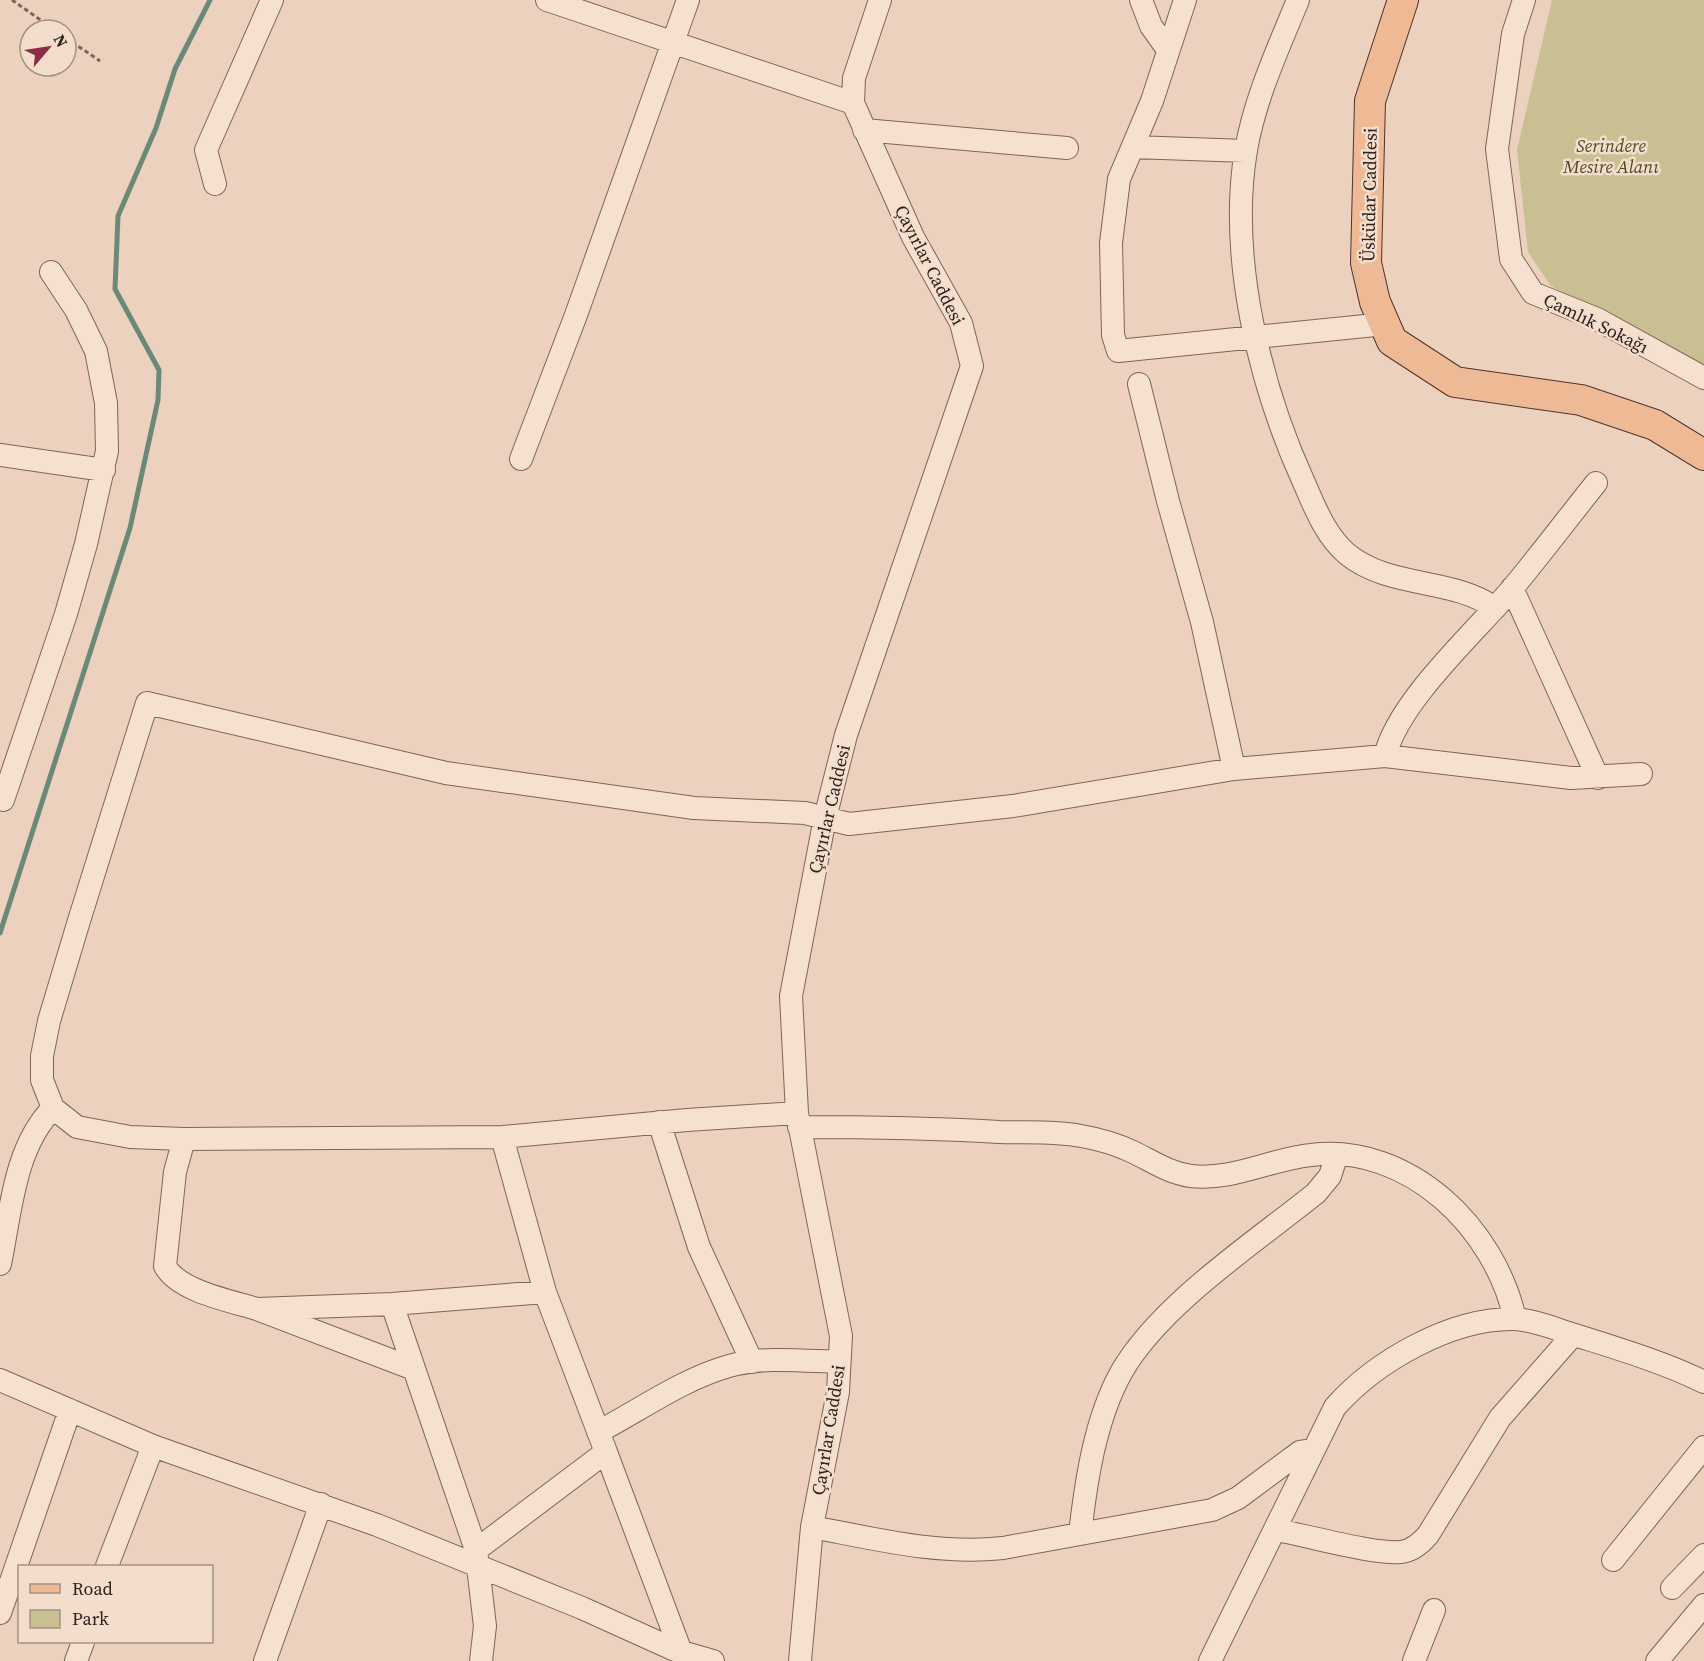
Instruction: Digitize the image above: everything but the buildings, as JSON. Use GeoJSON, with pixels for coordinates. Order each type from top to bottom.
{"type":"FeatureCollection","features":[{"type":"Feature","properties":{"kind":"main road","name":"Üsküdar Caddesi"},"geometry":{"type":"LineString","coordinates":[[1403,0],[1370,101],[1366,263],[1375,302],[1392,341],[1455,382],[1581,400],[1655,425],[1704,455]]}},
{"type":"Feature","properties":{"kind":"street"},"geometry":{"type":"LineString","coordinates":[[215,184],[206,150],[272,0]]}},
{"type":"Feature","properties":{"kind":"street"},"geometry":{"type":"LineString","coordinates":[[547,0],[853,103]]}},
{"type":"Feature","properties":{"kind":"street"},"geometry":{"type":"LineString","coordinates":[[521,459],[576,315],[688,0]]}},
{"type":"Feature","properties":{"kind":"street","name":"Çayırlar Caddesi"},"geometry":{"type":"LineString","coordinates":[[800,1661],[812,1527],[838,1392],[841,1336],[798,1120],[791,996],[825,818],[846,735],[972,366],[961,323],[914,237],[853,103],[854,78],[880,0]]}},
{"type":"Feature","properties":{"kind":"street"},"geometry":{"type":"LineString","coordinates":[[1141,0],[1151,26],[1168,50]]}},
{"type":"Feature","properties":{"kind":"street"},"geometry":{"type":"LineString","coordinates":[[1185,0],[1152,101],[1119,179],[1111,243],[1113,335],[1118,351],[1385,324]]}},
{"type":"Feature","properties":{"kind":"street"},"geometry":{"type":"LineString","coordinates":[[1298,0],[1265,79],[1246,152],[1242,199],[1243,245],[1262,372],[1283,436],[1322,522],[1337,545],[1370,569],[1466,593],[1495,608]]}},
{"type":"Feature","properties":{"kind":"street","name":"Çamlık Sokağı"},"geometry":{"type":"LineString","coordinates":[[1524,0],[1513,34],[1497,149],[1511,259],[1533,293],[1597,319],[1704,378]]}},
{"type":"Feature","properties":{"kind":"street"},"geometry":{"type":"LineString","coordinates":[[864,130],[1067,148]]}},
{"type":"Feature","properties":{"kind":"street"},"geometry":{"type":"LineString","coordinates":[[1132,147],[1246,152]]}},
{"type":"Feature","properties":{"kind":"street"},"geometry":{"type":"LineString","coordinates":[[1,803],[63,624],[107,451],[106,402],[96,351],[76,310],[51,272]]}},
{"type":"Feature","properties":{"kind":"street"},"geometry":{"type":"LineString","coordinates":[[1139,384],[1167,501],[1202,622],[1234,769]]}},
{"type":"Feature","properties":{"kind":"street"},"geometry":{"type":"LineString","coordinates":[[0,455],[104,470]]}},
{"type":"Feature","properties":{"kind":"street"},"geometry":{"type":"LineString","coordinates":[[1385,756],[1391,736],[1408,708],[1512,588],[1596,483]]}},
{"type":"Feature","properties":{"kind":"street"},"geometry":{"type":"LineString","coordinates":[[1512,588],[1598,778]]}},
{"type":"Feature","properties":{"kind":"street"},"geometry":{"type":"LineString","coordinates":[[1515,1319],[1504,1287],[1485,1250],[1470,1228],[1441,1196],[1416,1178],[1388,1164],[1369,1158],[1337,1154],[1309,1155],[1227,1174],[1201,1177],[1175,1173],[1117,1145],[1077,1135],[798,1120],[659,1122],[502,1137],[184,1139],[130,1137],[77,1127],[53,1108],[42,1080],[42,1056],[49,1021],[147,703],[446,773],[694,808],[805,813],[849,824],[1013,806],[1234,769],[1385,756],[1571,778],[1641,774]]}},
{"type":"Feature","properties":{"kind":"street"},"geometry":{"type":"LineString","coordinates":[[0,1264],[24,1152],[34,1130],[53,1108]]}},
{"type":"Feature","properties":{"kind":"street"},"geometry":{"type":"LineString","coordinates":[[659,1122],[694,1236],[752,1362]]}},
{"type":"Feature","properties":{"kind":"street"},"geometry":{"type":"LineString","coordinates":[[502,1137],[545,1292],[602,1442],[677,1655]]}},
{"type":"Feature","properties":{"kind":"street"},"geometry":{"type":"LineString","coordinates":[[184,1139],[175,1172],[165,1266],[170,1274],[179,1281],[414,1369]]}},
{"type":"Feature","properties":{"kind":"street"},"geometry":{"type":"LineString","coordinates":[[1080,1534],[1088,1476],[1102,1422],[1121,1372],[1137,1349],[1173,1308],[1316,1193],[1330,1176],[1337,1154]]}},
{"type":"Feature","properties":{"kind":"street"},"geometry":{"type":"LineString","coordinates":[[257,1309],[392,1304],[545,1292]]}},
{"type":"Feature","properties":{"kind":"street"},"geometry":{"type":"LineString","coordinates":[[392,1304],[476,1557],[485,1626],[482,1661]]}},
{"type":"Feature","properties":{"kind":"street"},"geometry":{"type":"LineString","coordinates":[[1210,1661],[1335,1407],[1352,1388],[1389,1359],[1474,1324],[1515,1319],[1546,1325],[1642,1356],[1704,1382]]}},
{"type":"Feature","properties":{"kind":"street"},"geometry":{"type":"LineString","coordinates":[[1276,1530],[1378,1550],[1400,1552],[1415,1547],[1428,1535],[1500,1418],[1573,1335]]}},
{"type":"Feature","properties":{"kind":"street"},"geometry":{"type":"LineString","coordinates":[[476,1557],[602,1442],[685,1385],[729,1366],[752,1362],[839,1362]]}},
{"type":"Feature","properties":{"kind":"street"},"geometry":{"type":"LineString","coordinates":[[0,1380],[153,1446],[476,1557],[639,1632],[677,1655],[713,1661]]}},
{"type":"Feature","properties":{"kind":"street"},"geometry":{"type":"LineString","coordinates":[[0,1613],[70,1410]]}},
{"type":"Feature","properties":{"kind":"street"},"geometry":{"type":"LineString","coordinates":[[107,1565],[153,1446]]}},
{"type":"Feature","properties":{"kind":"street"},"geometry":{"type":"LineString","coordinates":[[1613,1560],[1704,1447]]}},
{"type":"Feature","properties":{"kind":"street"},"geometry":{"type":"LineString","coordinates":[[812,1527],[951,1551],[1003,1548],[1212,1510],[1238,1498],[1300,1452],[1314,1450]]}},
{"type":"Feature","properties":{"kind":"street"},"geometry":{"type":"LineString","coordinates":[[265,1661],[321,1504]]}},
{"type":"Feature","properties":{"kind":"street"},"geometry":{"type":"LineString","coordinates":[[1672,1588],[1704,1555]]}},
{"type":"Feature","properties":{"kind":"street"},"geometry":{"type":"LineString","coordinates":[[1657,1661],[1704,1605]]}},
{"type":"Feature","properties":{"kind":"street"},"geometry":{"type":"LineString","coordinates":[[1414,1661],[1434,1610]]}},
{"type":"Feature","properties":{"kind":"street"},"geometry":{"type":"LineString","coordinates":[[76,1661],[82,1643]]}},
{"type":"Feature","properties":{"kind":"path"},"geometry":{"type":"LineString","coordinates":[[12,0],[38,18]]}},
{"type":"Feature","properties":{"kind":"path"},"geometry":{"type":"LineString","coordinates":[[78,46],[100,61]]}},
{"type":"Feature","properties":{"kind":"green space","name":"Serindere Mesire Alanı"},"geometry":{"type":"Polygon","coordinates":[[[1552,0],[1704,0],[1704,370],[1551,286],[1528,252],[1517,150],[1552,0]]]}},
{"type":"Feature","properties":{"kind":"waterway"},"geometry":{"type":"LineString","coordinates":[[0,933],[130,528],[158,400],[159,370],[115,289],[118,216],[156,128],[175,69],[210,0]]}}]}
